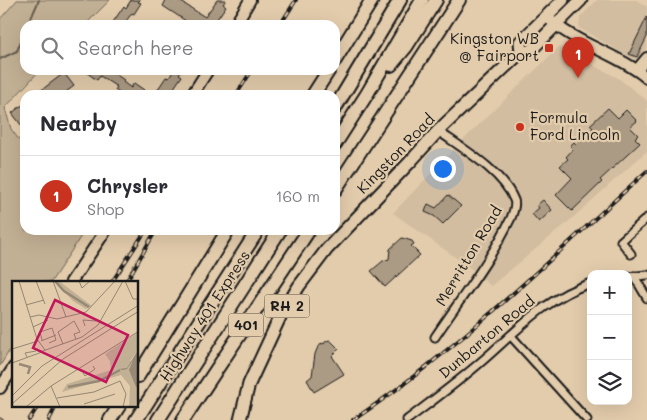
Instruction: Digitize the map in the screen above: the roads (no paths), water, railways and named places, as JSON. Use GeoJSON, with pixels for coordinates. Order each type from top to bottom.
{"type":"FeatureCollection","features":[{"type":"Feature","properties":{"kind":"highway"},"geometry":{"type":"LineString","coordinates":[[340,52],[372,0]]}},
{"type":"Feature","properties":{"kind":"highway"},"geometry":{"type":"LineString","coordinates":[[340,100],[400,0]]}},
{"type":"Feature","properties":{"kind":"highway"},"geometry":{"type":"LineString","coordinates":[[340,136],[422,0]]}},
{"type":"Feature","properties":{"kind":"highway"},"geometry":{"type":"LineString","coordinates":[[367,94],[406,48],[436,0]]}},
{"type":"Feature","properties":{"kind":"highway"},"geometry":{"type":"LineString","coordinates":[[340,182],[459,0]]}},
{"type":"Feature","properties":{"kind":"highway"},"geometry":{"type":"LineString","coordinates":[[316,90],[326,75]]}},
{"type":"Feature","properties":{"kind":"highway"},"geometry":{"type":"LineString","coordinates":[[139,374],[225,235]]}},
{"type":"Feature","properties":{"kind":"highway","name":"Highway 401 Express"},"geometry":{"type":"LineString","coordinates":[[136,420],[255,235]]}},
{"type":"Feature","properties":{"kind":"highway","name":"Highway 401 Express"},"geometry":{"type":"LineString","coordinates":[[158,420],[277,235]]}},
{"type":"Feature","properties":{"kind":"highway","name":"401"},"geometry":{"type":"LineString","coordinates":[[183,420],[306,235]]}},
{"type":"Feature","properties":{"kind":"highway"},"geometry":{"type":"LineString","coordinates":[[110,420],[117,408]]}},
{"type":"Feature","properties":{"kind":"main road"},"geometry":{"type":"LineString","coordinates":[[238,20],[250,0]]}},
{"type":"Feature","properties":{"kind":"main road","name":"Kingston Road"},"geometry":{"type":"LineString","coordinates":[[521,52],[520,42],[563,0]]}},
{"type":"Feature","properties":{"kind":"main road","name":"Kingston Road"},"geometry":{"type":"LineString","coordinates":[[240,420],[249,384],[280,317],[299,286],[327,249],[438,131],[521,52],[530,51],[582,0]]}},
{"type":"Feature","properties":{"kind":"main road"},"geometry":{"type":"LineString","coordinates":[[546,16],[556,26],[637,70],[647,78]]}},
{"type":"Feature","properties":{"kind":"main road"},"geometry":{"type":"LineString","coordinates":[[637,70],[647,58]]}},
{"type":"Feature","properties":{"kind":"main road"},"geometry":{"type":"LineString","coordinates":[[195,90],[205,75]]}},
{"type":"Feature","properties":{"kind":"main road"},"geometry":{"type":"LineString","coordinates":[[72,281],[103,235]]}},
{"type":"Feature","properties":{"kind":"main road"},"geometry":{"type":"LineString","coordinates":[[0,388],[12,370]]}},
{"type":"Feature","properties":{"kind":"street","name":"Merritton Road"},"geometry":{"type":"LineString","coordinates":[[435,337],[508,224],[515,202],[506,186],[486,166],[438,131]]}},
{"type":"Feature","properties":{"kind":"street"},"geometry":{"type":"LineString","coordinates":[[631,254],[621,241],[647,218]]}},
{"type":"Feature","properties":{"kind":"street"},"geometry":{"type":"LineString","coordinates":[[632,277],[647,275]]}},
{"type":"Feature","properties":{"kind":"street"},"geometry":{"type":"LineString","coordinates":[[632,278],[647,298]]}},
{"type":"Feature","properties":{"kind":"street","name":"Dunbarton Road"},"geometry":{"type":"LineString","coordinates":[[407,420],[448,389],[543,307],[568,292],[587,285]]}},
{"type":"Feature","properties":{"kind":"street"},"geometry":{"type":"LineString","coordinates":[[511,336],[588,420]]}},
{"type":"Feature","properties":{"kind":"waterway"},"geometry":{"type":"LineString","coordinates":[[30,20],[39,0]]}},
{"type":"Feature","properties":{"kind":"waterway"},"geometry":{"type":"LineString","coordinates":[[0,59],[17,51],[20,44]]}},
{"type":"Feature","properties":{"kind":"railway"},"geometry":{"type":"LineString","coordinates":[[283,20],[296,0]]}},
{"type":"Feature","properties":{"kind":"railway"},"geometry":{"type":"LineString","coordinates":[[239,90],[249,75]]}},
{"type":"Feature","properties":{"kind":"railway"},"geometry":{"type":"LineString","coordinates":[[353,420],[431,363],[468,333],[647,171]]}},
{"type":"Feature","properties":{"kind":"railway"},"geometry":{"type":"LineString","coordinates":[[113,281],[143,235]]}},
{"type":"Feature","properties":{"kind":"railway"},"geometry":{"type":"LineString","coordinates":[[127,281],[153,235]]}},
{"type":"Feature","properties":{"kind":"railway"},"geometry":{"type":"LineString","coordinates":[[29,420],[37,408]]}},
{"type":"Feature","properties":{"kind":"railway"},"geometry":{"type":"LineString","coordinates":[[49,420],[55,408]]}},
{"type":"Feature","properties":{"kind":"place","name":"Kingston WB @ Fairport"},"geometry":{"type":"Point","coordinates":[549,48]}},
{"type":"Feature","properties":{"kind":"place","name":"Chrysler"},"geometry":{"type":"Point","coordinates":[578,78]}},
{"type":"Feature","properties":{"kind":"place","name":"Formula Ford Lincoln"},"geometry":{"type":"Point","coordinates":[520,127]}}]}
